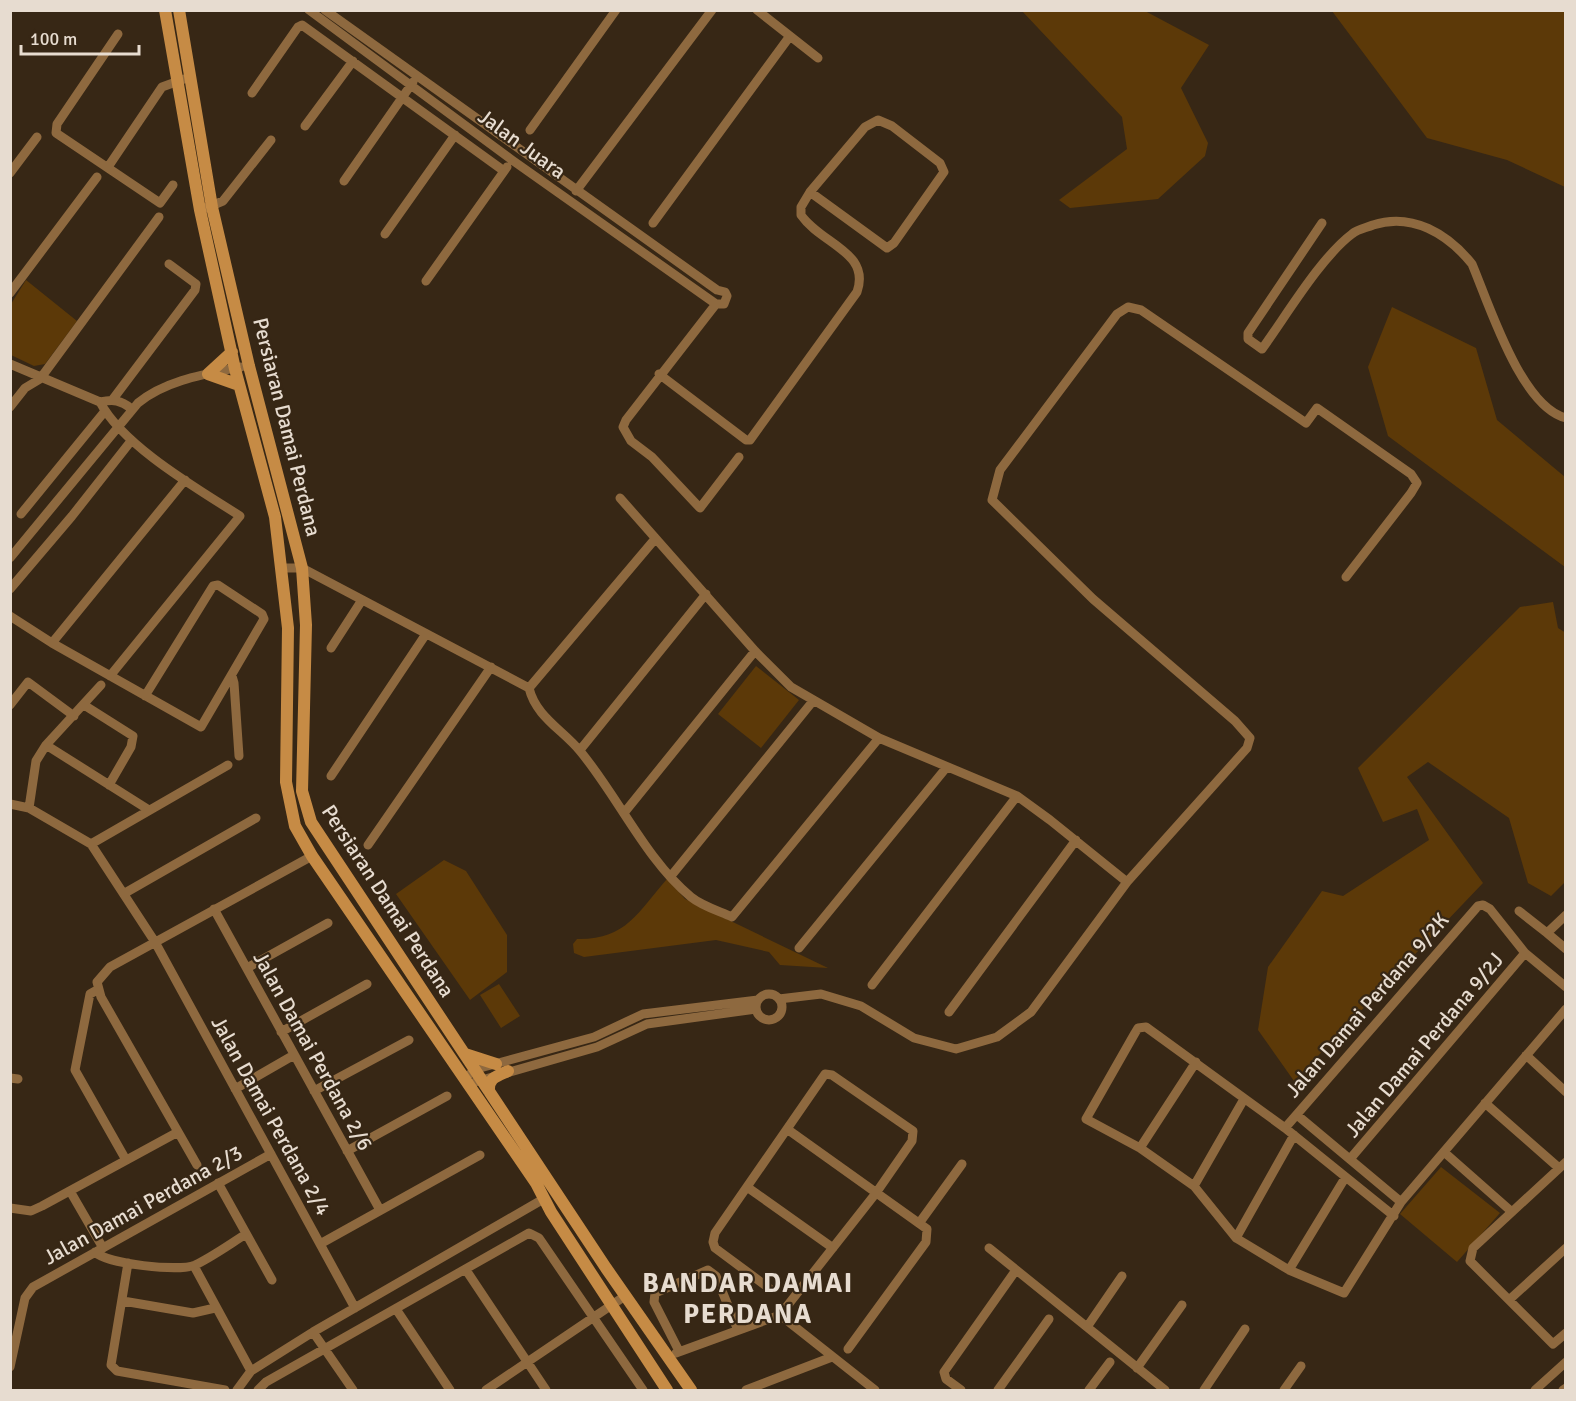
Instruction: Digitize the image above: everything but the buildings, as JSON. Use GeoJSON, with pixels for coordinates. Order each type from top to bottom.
{"type":"FeatureCollection","features":[{"type":"Feature","properties":{"kind":"main road","name":"Persiaran Damai Perdana"},"geometry":{"type":"LineString","coordinates":[[165,10],[177,81],[206,208],[302,568],[306,625],[303,801],[311,822],[464,1053],[470,1075],[489,1092],[625,1296],[673,1354],[691,1390]]}},
{"type":"Feature","properties":{"kind":"main road","name":"Persiaran Damai Perdana"},"geometry":{"type":"LineString","coordinates":[[179,10],[192,78],[206,208],[231,352],[275,517],[288,628],[286,767],[291,813],[312,856],[470,1075],[536,1183],[551,1212],[667,1390]]}},
{"type":"Feature","properties":{"kind":"main road"},"geometry":{"type":"LineString","coordinates":[[231,352],[208,374],[240,385]]}},
{"type":"Feature","properties":{"kind":"main road"},"geometry":{"type":"LineString","coordinates":[[286,767],[290,762],[298,762],[302,771]]}},
{"type":"Feature","properties":{"kind":"main road"},"geometry":{"type":"LineString","coordinates":[[464,1053],[496,1064]]}},
{"type":"Feature","properties":{"kind":"main road"},"geometry":{"type":"LineString","coordinates":[[489,1092],[489,1084],[493,1078],[508,1071]]}},
{"type":"Feature","properties":{"kind":"main road","name":"Persiaran Damai Perdana"},"geometry":{"type":"LineString","coordinates":[[470,1075],[464,1087],[540,1201],[551,1212]]}},
{"type":"Feature","properties":{"kind":"street","name":"Jalan Juara"},"geometry":{"type":"LineString","coordinates":[[309,10],[328,14],[512,160],[716,304],[720,305],[727,300],[725,292],[717,290],[413,81]]}},
{"type":"Feature","properties":{"kind":"street"},"geometry":{"type":"LineString","coordinates":[[530,130],[616,10]]}},
{"type":"Feature","properties":{"kind":"street"},"geometry":{"type":"LineString","coordinates":[[576,191],[712,10]]}},
{"type":"Feature","properties":{"kind":"street"},"geometry":{"type":"LineString","coordinates":[[756,10],[818,58]]}},
{"type":"Feature","properties":{"kind":"street"},"geometry":{"type":"LineString","coordinates":[[252,93],[298,27],[302,25],[504,171]]}},
{"type":"Feature","properties":{"kind":"street"},"geometry":{"type":"LineString","coordinates":[[118,34],[57,123],[56,134],[160,203],[173,185]]}},
{"type":"Feature","properties":{"kind":"street"},"geometry":{"type":"LineString","coordinates":[[653,223],[790,36]]}},
{"type":"Feature","properties":{"kind":"street"},"geometry":{"type":"LineString","coordinates":[[305,126],[353,61]]}},
{"type":"Feature","properties":{"kind":"street"},"geometry":{"type":"LineString","coordinates":[[108,167],[162,87],[192,78]]}},
{"type":"Feature","properties":{"kind":"street"},"geometry":{"type":"LineString","coordinates":[[344,181],[413,81]]}},
{"type":"Feature","properties":{"kind":"street"},"geometry":{"type":"LineString","coordinates":[[659,374],[746,440],[752,439],[857,292],[862,279],[859,268],[850,256],[815,231],[801,215],[801,207],[810,192],[865,127],[878,120],[892,126],[940,163],[944,172],[894,243],[887,248],[810,192]]}},
{"type":"Feature","properties":{"kind":"street"},"geometry":{"type":"LineString","coordinates":[[385,234],[455,135]]}},
{"type":"Feature","properties":{"kind":"street"},"geometry":{"type":"LineString","coordinates":[[10,173],[36,137]]}},
{"type":"Feature","properties":{"kind":"street"},"geometry":{"type":"LineString","coordinates":[[206,208],[223,201],[272,140]]}},
{"type":"Feature","properties":{"kind":"street"},"geometry":{"type":"LineString","coordinates":[[426,281],[512,160]]}},
{"type":"Feature","properties":{"kind":"street"},"geometry":{"type":"LineString","coordinates":[[10,293],[97,177]]}},
{"type":"Feature","properties":{"kind":"street"},"geometry":{"type":"LineString","coordinates":[[10,407],[25,388],[40,379],[159,216]]}},
{"type":"Feature","properties":{"kind":"street"},"geometry":{"type":"LineString","coordinates":[[1322,223],[1248,333],[1248,339],[1262,349],[1337,246],[1354,232],[1397,220],[1422,224],[1447,240],[1472,264],[1526,387],[1541,404],[1566,418]]}},
{"type":"Feature","properties":{"kind":"street"},"geometry":{"type":"LineString","coordinates":[[21,514],[102,406],[113,399],[195,290],[196,284],[193,280],[169,264]]}},
{"type":"Feature","properties":{"kind":"street"},"geometry":{"type":"LineString","coordinates":[[716,304],[659,374],[623,427],[631,441],[652,457],[700,508],[739,458]]}},
{"type":"Feature","properties":{"kind":"street"},"geometry":{"type":"LineString","coordinates":[[470,1075],[508,1071],[597,1047],[646,1024],[757,1004],[769,994],[778,999],[792,999],[821,994],[861,1006],[914,1038],[956,1049],[997,1037],[1031,1012],[1127,882],[1238,760],[1247,748],[1250,738],[1235,721],[1093,599],[992,500],[1000,470],[1117,314],[1128,307],[1141,310],[1305,423],[1317,408],[1411,474],[1417,483],[1411,493],[1346,577]]}},
{"type":"Feature","properties":{"kind":"street"},"geometry":{"type":"LineString","coordinates":[[10,364],[102,406],[131,441],[240,516],[110,676]]}},
{"type":"Feature","properties":{"kind":"street"},"geometry":{"type":"LineString","coordinates":[[10,558],[132,409],[153,391],[208,374],[249,366]]}},
{"type":"Feature","properties":{"kind":"street"},"geometry":{"type":"LineString","coordinates":[[113,399],[122,401],[132,409]]}},
{"type":"Feature","properties":{"kind":"street"},"geometry":{"type":"LineString","coordinates":[[10,589],[71,518],[131,441]]}},
{"type":"Feature","properties":{"kind":"street"},"geometry":{"type":"LineString","coordinates":[[52,644],[185,480]]}},
{"type":"Feature","properties":{"kind":"street"},"geometry":{"type":"LineString","coordinates":[[620,498],[755,651],[791,687],[879,738],[1017,796],[1127,882]]}},
{"type":"Feature","properties":{"kind":"street"},"geometry":{"type":"LineString","coordinates":[[529,688],[655,539]]}},
{"type":"Feature","properties":{"kind":"street"},"geometry":{"type":"LineString","coordinates":[[282,568],[302,568],[529,688],[531,698],[552,726],[580,750],[671,876],[691,897],[732,917],[879,738]]}},
{"type":"Feature","properties":{"kind":"street"},"geometry":{"type":"LineString","coordinates":[[10,616],[52,644],[110,676],[145,696],[201,727],[264,619],[262,614],[218,585],[213,586],[145,696]]}},
{"type":"Feature","properties":{"kind":"street"},"geometry":{"type":"LineString","coordinates":[[580,750],[706,594]]}},
{"type":"Feature","properties":{"kind":"street"},"geometry":{"type":"LineString","coordinates":[[331,648],[362,600]]}},
{"type":"Feature","properties":{"kind":"street"},"geometry":{"type":"LineString","coordinates":[[332,776],[426,634]]}},
{"type":"Feature","properties":{"kind":"street"},"geometry":{"type":"LineString","coordinates":[[624,813],[755,651]]}},
{"type":"Feature","properties":{"kind":"street"},"geometry":{"type":"LineString","coordinates":[[368,845],[491,667]]}},
{"type":"Feature","properties":{"kind":"street"},"geometry":{"type":"LineString","coordinates":[[232,676],[239,756]]}},
{"type":"Feature","properties":{"kind":"street"},"geometry":{"type":"LineString","coordinates":[[10,705],[28,682],[74,716]]}},
{"type":"Feature","properties":{"kind":"street"},"geometry":{"type":"LineString","coordinates":[[29,808],[36,761],[46,745],[101,685]]}},
{"type":"Feature","properties":{"kind":"street"},"geometry":{"type":"LineString","coordinates":[[671,876],[813,701]]}},
{"type":"Feature","properties":{"kind":"street"},"geometry":{"type":"LineString","coordinates":[[84,705],[130,732],[133,742],[109,785]]}},
{"type":"Feature","properties":{"kind":"street"},"geometry":{"type":"LineString","coordinates":[[46,745],[149,810]]}},
{"type":"Feature","properties":{"kind":"street"},"geometry":{"type":"LineString","coordinates":[[10,804],[29,808],[91,843],[228,765]]}},
{"type":"Feature","properties":{"kind":"street"},"geometry":{"type":"LineString","coordinates":[[799,948],[946,768]]}},
{"type":"Feature","properties":{"kind":"street"},"geometry":{"type":"LineString","coordinates":[[872,984],[1017,796]]}},
{"type":"Feature","properties":{"kind":"street"},"geometry":{"type":"LineString","coordinates":[[124,893],[256,818]]}},
{"type":"Feature","properties":{"kind":"street"},"geometry":{"type":"LineString","coordinates":[[949,1012],[1076,840]]}},
{"type":"Feature","properties":{"kind":"street","name":"Jalan Damai Perdana 2/4"},"geometry":{"type":"LineString","coordinates":[[91,843],[155,942],[355,1308]]}},
{"type":"Feature","properties":{"kind":"street"},"geometry":{"type":"LineString","coordinates":[[126,1160],[75,1070],[90,994],[110,967],[312,856]]}},
{"type":"Feature","properties":{"kind":"street","name":"Jalan Damai Perdana 9/2K"},"geometry":{"type":"LineString","coordinates":[[1285,1128],[1478,906],[1483,905],[1490,909],[1525,953]]}},
{"type":"Feature","properties":{"kind":"street","name":"Jalan Damai Perdana 2/6"},"geometry":{"type":"LineString","coordinates":[[214,909],[380,1210]]}},
{"type":"Feature","properties":{"kind":"street"},"geometry":{"type":"LineString","coordinates":[[1519,911],[1566,949]]}},
{"type":"Feature","properties":{"kind":"street"},"geometry":{"type":"LineString","coordinates":[[1547,933],[1566,915]]}},
{"type":"Feature","properties":{"kind":"street"},"geometry":{"type":"LineString","coordinates":[[247,968],[328,923]]}},
{"type":"Feature","properties":{"kind":"street"},"geometry":{"type":"LineString","coordinates":[[1525,953],[1566,987]]}},
{"type":"Feature","properties":{"kind":"street","name":"Jalan Damai Perdana 9/2J"},"geometry":{"type":"LineString","coordinates":[[1350,1160],[1525,953]]}},
{"type":"Feature","properties":{"kind":"street"},"geometry":{"type":"LineString","coordinates":[[281,1032],[368,984]]}},
{"type":"Feature","properties":{"kind":"street"},"geometry":{"type":"LineString","coordinates":[[97,986],[197,1165]]}},
{"type":"Feature","properties":{"kind":"street"},"geometry":{"type":"LineString","coordinates":[[778,999],[781,1009]]}},
{"type":"Feature","properties":{"kind":"street"},"geometry":{"type":"LineString","coordinates":[[757,1004],[760,1016],[767,1020],[777,1016],[792,999]]}},
{"type":"Feature","properties":{"kind":"street"},"geometry":{"type":"LineString","coordinates":[[470,1075],[496,1064],[594,1037],[643,1014],[757,1004]]}},
{"type":"Feature","properties":{"kind":"street"},"geometry":{"type":"LineString","coordinates":[[1397,1209],[1345,1178],[1285,1128],[1196,1062],[1143,1027],[1135,1033],[1086,1119],[1140,1148],[1194,1186],[1236,1238],[1289,1270],[1344,1293],[1397,1209],[1566,1009]]}},
{"type":"Feature","properties":{"kind":"street"},"geometry":{"type":"LineString","coordinates":[[314,1091],[409,1040]]}},
{"type":"Feature","properties":{"kind":"street"},"geometry":{"type":"LineString","coordinates":[[1526,1054],[1566,1092]]}},
{"type":"Feature","properties":{"kind":"street"},"geometry":{"type":"LineString","coordinates":[[235,1089],[294,1055]]}},
{"type":"Feature","properties":{"kind":"street"},"geometry":{"type":"LineString","coordinates":[[1140,1148],[1196,1062]]}},
{"type":"Feature","properties":{"kind":"street"},"geometry":{"type":"LineString","coordinates":[[737,1328],[716,1276],[708,1270],[655,1293],[654,1302],[673,1354],[737,1328],[780,1315],[876,1193],[912,1141],[913,1131],[832,1075],[825,1074],[714,1233],[715,1248],[769,1288]]}},
{"type":"Feature","properties":{"kind":"street"},"geometry":{"type":"LineString","coordinates":[[347,1151],[447,1096]]}},
{"type":"Feature","properties":{"kind":"street"},"geometry":{"type":"LineString","coordinates":[[1194,1186],[1244,1099]]}},
{"type":"Feature","properties":{"kind":"street"},"geometry":{"type":"LineString","coordinates":[[1485,1103],[1562,1165],[1473,1248],[1470,1261],[1553,1344],[1566,1333]]}},
{"type":"Feature","properties":{"kind":"street"},"geometry":{"type":"LineString","coordinates":[[1297,1115],[1350,1160],[1397,1209]]}},
{"type":"Feature","properties":{"kind":"street"},"geometry":{"type":"LineString","coordinates":[[786,1129],[924,1225]]}},
{"type":"Feature","properties":{"kind":"street"},"geometry":{"type":"LineString","coordinates":[[10,1208],[31,1211],[178,1132]]}},
{"type":"Feature","properties":{"kind":"street"},"geometry":{"type":"LineString","coordinates":[[1236,1238],[1294,1135]]}},
{"type":"Feature","properties":{"kind":"street"},"geometry":{"type":"LineString","coordinates":[[1444,1152],[1512,1212]]}},
{"type":"Feature","properties":{"kind":"street","name":"Jalan Damai Perdana 2/3"},"geometry":{"type":"LineString","coordinates":[[10,1367],[25,1298],[33,1287],[271,1154]]}},
{"type":"Feature","properties":{"kind":"street"},"geometry":{"type":"LineString","coordinates":[[320,1244],[480,1155]]}},
{"type":"Feature","properties":{"kind":"street"},"geometry":{"type":"LineString","coordinates":[[848,1349],[926,1242],[924,1225],[962,1164]]}},
{"type":"Feature","properties":{"kind":"street"},"geometry":{"type":"LineString","coordinates":[[1289,1270],[1345,1178]]}},
{"type":"Feature","properties":{"kind":"street"},"geometry":{"type":"LineString","coordinates":[[218,1183],[272,1280]]}},
{"type":"Feature","properties":{"kind":"street"},"geometry":{"type":"LineString","coordinates":[[747,1187],[833,1248]]}},
{"type":"Feature","properties":{"kind":"street"},"geometry":{"type":"LineString","coordinates":[[69,1191],[101,1257],[128,1263],[183,1268],[194,1266],[246,1234]]}},
{"type":"Feature","properties":{"kind":"street"},"geometry":{"type":"LineString","coordinates":[[237,1390],[251,1371],[540,1201]]}},
{"type":"Feature","properties":{"kind":"street"},"geometry":{"type":"LineString","coordinates":[[258,1390],[266,1382],[529,1233],[539,1238],[643,1390]]}},
{"type":"Feature","properties":{"kind":"street"},"geometry":{"type":"LineString","coordinates":[[988,1248],[1165,1390]]}},
{"type":"Feature","properties":{"kind":"street"},"geometry":{"type":"LineString","coordinates":[[1509,1300],[1566,1248]]}},
{"type":"Feature","properties":{"kind":"street"},"geometry":{"type":"LineString","coordinates":[[128,1263],[111,1365],[117,1371],[225,1390]]}},
{"type":"Feature","properties":{"kind":"street"},"geometry":{"type":"LineString","coordinates":[[194,1266],[251,1371]]}},
{"type":"Feature","properties":{"kind":"street"},"geometry":{"type":"LineString","coordinates":[[466,1270],[546,1390]]}},
{"type":"Feature","properties":{"kind":"street"},"geometry":{"type":"LineString","coordinates":[[961,1390],[946,1379],[944,1372],[1016,1270]]}},
{"type":"Feature","properties":{"kind":"street"},"geometry":{"type":"LineString","coordinates":[[1087,1327],[1122,1276]]}},
{"type":"Feature","properties":{"kind":"street"},"geometry":{"type":"LineString","coordinates":[[486,1390],[625,1296]]}},
{"type":"Feature","properties":{"kind":"street"},"geometry":{"type":"LineString","coordinates":[[123,1300],[193,1313],[215,1308]]}},
{"type":"Feature","properties":{"kind":"street"},"geometry":{"type":"LineString","coordinates":[[1137,1368],[1182,1305]]}},
{"type":"Feature","properties":{"kind":"street"},"geometry":{"type":"LineString","coordinates":[[396,1309],[450,1390]]}},
{"type":"Feature","properties":{"kind":"street"},"geometry":{"type":"LineString","coordinates":[[780,1315],[875,1390]]}},
{"type":"Feature","properties":{"kind":"street"},"geometry":{"type":"LineString","coordinates":[[998,1390],[1049,1319]]}},
{"type":"Feature","properties":{"kind":"street"},"geometry":{"type":"LineString","coordinates":[[1204,1390],[1245,1329]]}},
{"type":"Feature","properties":{"kind":"street"},"geometry":{"type":"LineString","coordinates":[[314,1332],[350,1390]]}},
{"type":"Feature","properties":{"kind":"street"},"geometry":{"type":"LineString","coordinates":[[746,1390],[832,1357]]}},
{"type":"Feature","properties":{"kind":"street"},"geometry":{"type":"LineString","coordinates":[[1089,1390],[1110,1362]]}},
{"type":"Feature","properties":{"kind":"street"},"geometry":{"type":"LineString","coordinates":[[1535,1390],[1566,1362]]}},
{"type":"Feature","properties":{"kind":"street"},"geometry":{"type":"LineString","coordinates":[[1284,1390],[1301,1366]]}},
{"type":"Feature","properties":{"kind":"shaded area"},"geometry":{"type":"Polygon","coordinates":[[[1022,11],[1145,11],[1209,45],[1181,88],[1208,143],[1205,156],[1158,199],[1070,208],[1059,200],[1127,149],[1122,117],[1022,11]]]}},
{"type":"Feature","properties":{"kind":"shaded area"},"geometry":{"type":"Polygon","coordinates":[[[1332,11],[1565,11],[1565,187],[1507,160],[1427,138],[1332,11]]]}},
{"type":"Feature","properties":{"kind":"shaded area"},"geometry":{"type":"Polygon","coordinates":[[[26,280],[77,321],[45,364],[34,366],[11,355],[11,304],[26,280]]]}},
{"type":"Feature","properties":{"kind":"shaded area"},"geometry":{"type":"Polygon","coordinates":[[[1392,307],[1476,348],[1497,420],[1565,477],[1565,567],[1388,436],[1368,367],[1392,307]]]}},
{"type":"Feature","properties":{"kind":"shaded area"},"geometry":{"type":"Polygon","coordinates":[[[1553,602],[1558,628],[1566,633],[1565,882],[1551,896],[1528,883],[1509,818],[1428,762],[1407,777],[1483,883],[1294,1081],[1258,1030],[1268,967],[1322,891],[1343,896],[1429,840],[1417,809],[1383,822],[1358,768],[1520,607],[1553,602]]]}},
{"type":"Feature","properties":{"kind":"shaded area"},"geometry":{"type":"Polygon","coordinates":[[[756,666],[799,700],[761,748],[718,714],[756,666]]]}},
{"type":"Feature","properties":{"kind":"shaded area"},"geometry":{"type":"Polygon","coordinates":[[[444,860],[466,871],[507,935],[507,972],[470,1000],[396,894],[444,860]]]}},
{"type":"Feature","properties":{"kind":"shaded area"},"geometry":{"type":"Polygon","coordinates":[[[667,879],[685,899],[828,968],[780,965],[769,952],[716,940],[584,957],[574,953],[573,944],[577,939],[608,935],[629,922],[667,879]]]}},
{"type":"Feature","properties":{"kind":"shaded area"},"geometry":{"type":"Polygon","coordinates":[[[499,984],[520,1016],[501,1028],[480,995],[499,984]]]}},
{"type":"Feature","properties":{"kind":"shaded area"},"geometry":{"type":"Polygon","coordinates":[[[1441,1167],[1500,1213],[1457,1262],[1400,1214],[1441,1167]]]}},
{"type":"Feature","properties":{"kind":"district","name":"BANDAR DAMAI PERDANA"},"geometry":{"type":"Point","coordinates":[748,1298]}}]}
